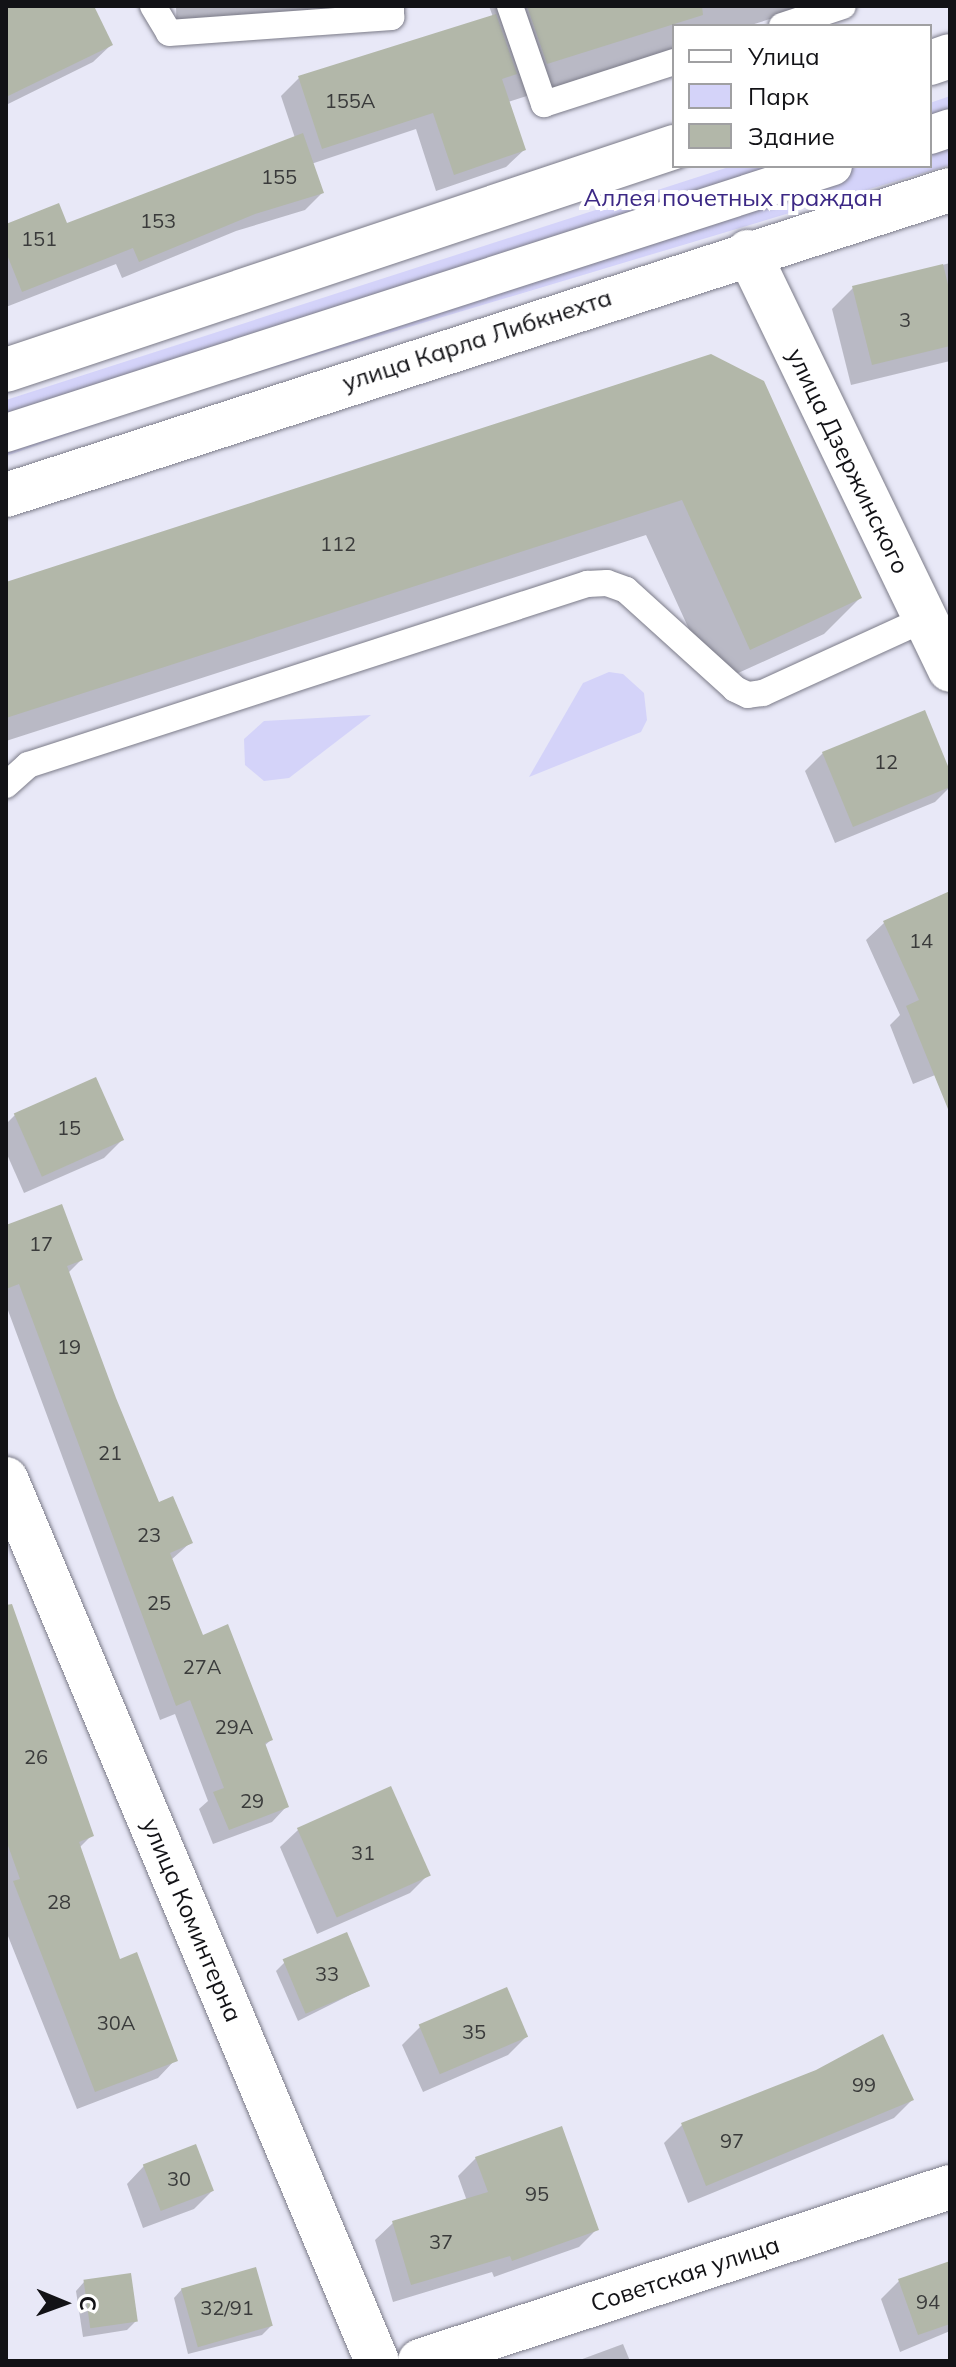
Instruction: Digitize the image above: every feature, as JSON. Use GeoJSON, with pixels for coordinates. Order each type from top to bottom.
{"type":"FeatureCollection","features":[{"type":"Feature","properties":{"kind":"street"},"geometry":{"type":"LineString","coordinates":[[6,370],[672,148]]}},
{"type":"Feature","properties":{"kind":"street"},"geometry":{"type":"LineString","coordinates":[[6,433],[827,168]]}},
{"type":"Feature","properties":{"kind":"street","name":"улица Карла Либкнехта"},"geometry":{"type":"LineString","coordinates":[[6,495],[748,252],[950,190]]}},
{"type":"Feature","properties":{"kind":"street","name":"улица Дзержинского"},"geometry":{"type":"LineString","coordinates":[[748,252],[950,670]]}},
{"type":"Feature","properties":{"kind":"street","name":"улица Коминтерна"},"geometry":{"type":"LineString","coordinates":[[6,1479],[377,2361]]}},
{"type":"Feature","properties":{"kind":"street","name":"Советская улица"},"geometry":{"type":"LineString","coordinates":[[420,2361],[950,2187]]}},
{"type":"Feature","properties":{"kind":"lane"},"geometry":{"type":"LineString","coordinates":[[153,6],[169,33],[391,17],[391,6]]}},
{"type":"Feature","properties":{"kind":"lane"},"geometry":{"type":"LineString","coordinates":[[510,6],[544,104],[672,63]]}},
{"type":"Feature","properties":{"kind":"lane"},"geometry":{"type":"LineString","coordinates":[[788,24],[843,6]]}},
{"type":"Feature","properties":{"kind":"lane"},"geometry":{"type":"LineString","coordinates":[[6,785],[28,765],[587,584],[607,583],[626,590],[748,695],[763,693],[925,619]]}},
{"type":"Feature","properties":{"kind":"green space","name":"Аллея почетных граждан"},"geometry":{"type":"Polygon","coordinates":[[[950,96],[950,165],[169,399],[6,456],[6,400],[726,168],[932,168],[932,102],[950,96]]]}},
{"type":"Feature","properties":{"kind":"green space"},"geometry":{"type":"Polygon","coordinates":[[[609,672],[623,674],[644,693],[647,720],[641,732],[529,777],[583,683],[609,672]]]}},
{"type":"Feature","properties":{"kind":"green space"},"geometry":{"type":"Polygon","coordinates":[[[371,715],[289,778],[264,781],[245,765],[244,739],[264,721],[371,715]]]}},
{"type":"Feature","properties":{"kind":"building"},"geometry":{"type":"Polygon","coordinates":[[[6,6],[94,6],[113,45],[6,97],[6,6]]]}},
{"type":"Feature","properties":{"kind":"building"},"geometry":{"type":"Polygon","coordinates":[[[527,6],[702,6],[703,15],[547,64],[527,6]]]}},
{"type":"Feature","properties":{"kind":"building"},"geometry":{"type":"Polygon","coordinates":[[[496,14],[517,74],[502,79],[526,150],[454,175],[433,113],[322,149],[298,76],[496,14]]]}},
{"type":"Feature","properties":{"kind":"building"},"geometry":{"type":"Polygon","coordinates":[[[303,133],[324,193],[255,214],[139,262],[133,248],[22,292],[6,252],[6,224],[59,203],[67,223],[303,133]]]}},
{"type":"Feature","properties":{"kind":"building"},"geometry":{"type":"Polygon","coordinates":[[[943,264],[950,293],[950,346],[872,365],[852,286],[943,264]]]}},
{"type":"Feature","properties":{"kind":"building"},"geometry":{"type":"Polygon","coordinates":[[[711,354],[764,381],[862,598],[750,650],[682,500],[6,718],[6,582],[711,354]]]}},
{"type":"Feature","properties":{"kind":"building"},"geometry":{"type":"Polygon","coordinates":[[[925,710],[950,771],[950,787],[853,827],[822,752],[925,710]]]}},
{"type":"Feature","properties":{"kind":"building"},"geometry":{"type":"Polygon","coordinates":[[[950,891],[948,1109],[906,1006],[919,1000],[883,921],[950,891]]]}},
{"type":"Feature","properties":{"kind":"building"},"geometry":{"type":"Polygon","coordinates":[[[96,1077],[124,1140],[42,1177],[14,1114],[96,1077]]]}},
{"type":"Feature","properties":{"kind":"building"},"geometry":{"type":"Polygon","coordinates":[[[62,1204],[83,1260],[67,1266],[116,1398],[159,1502],[173,1496],[193,1543],[170,1553],[203,1635],[228,1624],[273,1740],[265,1743],[289,1807],[229,1830],[213,1792],[224,1788],[190,1700],[176,1706],[19,1284],[6,1289],[6,1225],[62,1204]]]}},
{"type":"Feature","properties":{"kind":"building"},"geometry":{"type":"Polygon","coordinates":[[[12,1604],[94,1836],[79,1842],[120,1959],[137,1952],[178,2061],[95,2092],[13,1881],[20,1879],[6,1840],[6,1605],[12,1604]]]}},
{"type":"Feature","properties":{"kind":"building"},"geometry":{"type":"Polygon","coordinates":[[[391,1786],[431,1876],[337,1917],[297,1828],[391,1786]]]}},
{"type":"Feature","properties":{"kind":"building"},"geometry":{"type":"Polygon","coordinates":[[[347,1932],[370,1986],[306,2014],[283,1959],[347,1932]]]}},
{"type":"Feature","properties":{"kind":"building"},"geometry":{"type":"Polygon","coordinates":[[[507,1987],[528,2037],[440,2074],[419,2025],[507,1987]]]}},
{"type":"Feature","properties":{"kind":"building"},"geometry":{"type":"Polygon","coordinates":[[[883,2034],[914,2100],[706,2186],[681,2123],[816,2070],[883,2034]]]}},
{"type":"Feature","properties":{"kind":"building"},"geometry":{"type":"Polygon","coordinates":[[[562,2126],[599,2230],[512,2261],[510,2256],[411,2285],[392,2221],[488,2192],[475,2157],[562,2126]]]}},
{"type":"Feature","properties":{"kind":"building"},"geometry":{"type":"Polygon","coordinates":[[[196,2144],[214,2191],[161,2211],[143,2164],[196,2144]]]}},
{"type":"Feature","properties":{"kind":"building"},"geometry":{"type":"Polygon","coordinates":[[[950,2261],[950,2324],[918,2335],[898,2279],[950,2261]]]}},
{"type":"Feature","properties":{"kind":"building"},"geometry":{"type":"Polygon","coordinates":[[[256,2267],[273,2326],[198,2347],[181,2288],[256,2267]]]}},
{"type":"Feature","properties":{"kind":"building"},"geometry":{"type":"Polygon","coordinates":[[[131,2273],[138,2322],[90,2328],[83,2280],[131,2273]]]}}]}
